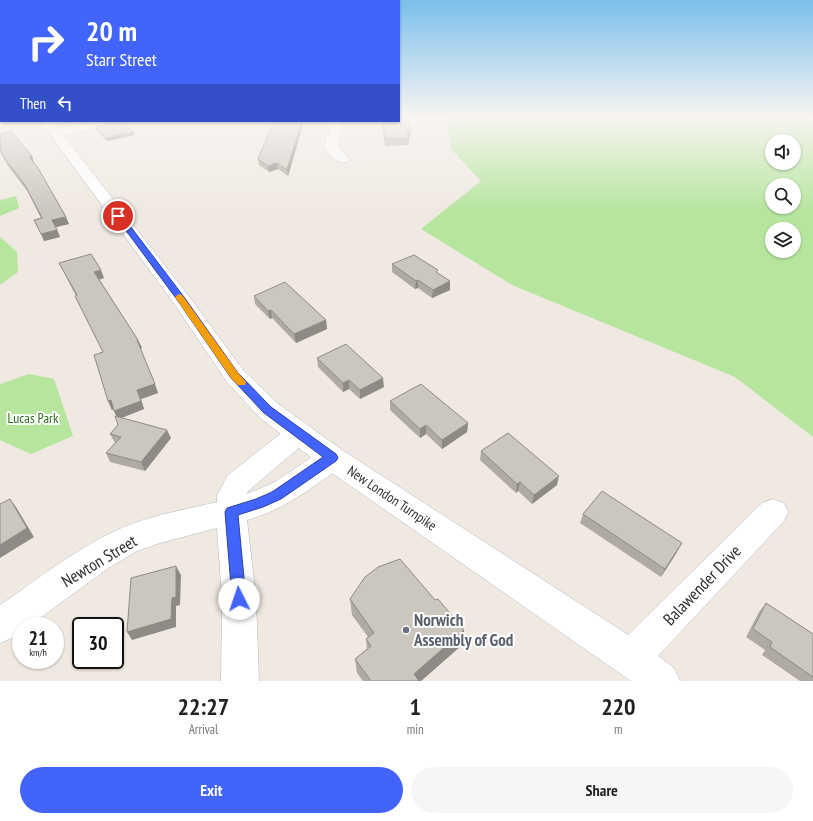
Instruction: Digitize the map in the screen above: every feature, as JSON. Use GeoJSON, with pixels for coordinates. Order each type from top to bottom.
{"type":"FeatureCollection","features":[{"type":"Feature","properties":{"kind":"main road","name":"New London Turnpike"},"geometry":{"type":"LineString","coordinates":[[67,148],[181,299],[235,376],[268,410],[332,458],[631,658],[661,681]]}},
{"type":"Feature","properties":{"kind":"main road"},"geometry":{"type":"LineString","coordinates":[[332,148],[342,159]]}},
{"type":"Feature","properties":{"kind":"main road"},"geometry":{"type":"LineString","coordinates":[[240,681],[239,599],[231,512],[232,495],[238,483],[298,434]]}},
{"type":"Feature","properties":{"kind":"main road","name":"Newton Street"},"geometry":{"type":"LineString","coordinates":[[0,626],[96,558],[126,541],[160,529],[259,504],[277,495],[332,458]]}},
{"type":"Feature","properties":{"kind":"main road","name":"Balawender Drive"},"geometry":{"type":"LineString","coordinates":[[631,658],[773,512]]}},
{"type":"Feature","properties":{"kind":"green space"},"geometry":{"type":"Polygon","coordinates":[[[451,148],[765,148],[765,170],[801,170],[801,148],[813,148],[813,437],[735,377],[512,285],[421,229],[481,181],[451,148]]]}},
{"type":"Feature","properties":{"kind":"green space"},"geometry":{"type":"Polygon","coordinates":[[[16,196],[19,208],[0,216],[0,200],[16,196]]]}},
{"type":"Feature","properties":{"kind":"green space"},"geometry":{"type":"Polygon","coordinates":[[[0,237],[17,252],[18,272],[0,285],[0,237]]]}},
{"type":"Feature","properties":{"kind":"green space","name":"Lucas Park"},"geometry":{"type":"Polygon","coordinates":[[[29,374],[54,379],[73,436],[31,454],[0,440],[0,384],[29,374]]]}},
{"type":"Feature","properties":{"kind":"building"},"geometry":{"type":"Polygon","coordinates":[[[0,148],[25,148],[32,156],[29,157],[38,168],[66,217],[52,220],[57,230],[41,234],[34,220],[42,218],[25,185],[0,150],[0,148]]]}},
{"type":"Feature","properties":{"kind":"building"},"geometry":{"type":"Polygon","coordinates":[[[263,148],[294,148],[287,170],[277,163],[268,166],[258,159],[263,148]]]}},
{"type":"Feature","properties":{"kind":"building"},"geometry":{"type":"Polygon","coordinates":[[[91,254],[101,270],[94,272],[138,340],[155,384],[137,390],[141,401],[114,411],[111,400],[108,401],[94,355],[103,352],[75,296],[77,295],[59,263],[91,254]]]}},
{"type":"Feature","properties":{"kind":"building"},"geometry":{"type":"Polygon","coordinates":[[[414,255],[438,270],[436,272],[450,281],[433,290],[418,280],[416,281],[392,264],[414,255]]]}},
{"type":"Feature","properties":{"kind":"building"},"geometry":{"type":"Polygon","coordinates":[[[285,282],[326,320],[294,334],[271,310],[268,311],[254,296],[285,282]]]}},
{"type":"Feature","properties":{"kind":"building"},"geometry":{"type":"Polygon","coordinates":[[[346,344],[383,378],[360,390],[349,380],[343,383],[317,358],[346,344]]]}},
{"type":"Feature","properties":{"kind":"building"},"geometry":{"type":"Polygon","coordinates":[[[421,384],[468,423],[442,440],[426,425],[420,429],[390,401],[421,384]]]}},
{"type":"Feature","properties":{"kind":"building"},"geometry":{"type":"Polygon","coordinates":[[[115,416],[167,430],[141,462],[106,453],[121,437],[110,434],[118,425],[115,416]]]}},
{"type":"Feature","properties":{"kind":"building"},"geometry":{"type":"Polygon","coordinates":[[[508,433],[559,476],[534,495],[520,482],[517,484],[481,451],[508,433]]]}},
{"type":"Feature","properties":{"kind":"building"},"geometry":{"type":"Polygon","coordinates":[[[602,491],[682,543],[665,569],[583,514],[602,491]]]}},
{"type":"Feature","properties":{"kind":"building"},"geometry":{"type":"Polygon","coordinates":[[[10,499],[27,528],[0,545],[0,504],[10,499]]]}},
{"type":"Feature","properties":{"kind":"building","name":"Norwich Assembly of God"},"geometry":{"type":"Polygon","coordinates":[[[400,559],[435,600],[438,599],[464,630],[414,674],[419,681],[371,681],[355,659],[371,646],[366,639],[374,633],[350,599],[365,577],[378,567],[400,559]]]}},
{"type":"Feature","properties":{"kind":"building"},"geometry":{"type":"Polygon","coordinates":[[[176,566],[176,597],[172,598],[171,619],[127,632],[131,578],[176,566]]]}},
{"type":"Feature","properties":{"kind":"building"},"geometry":{"type":"Polygon","coordinates":[[[766,603],[813,634],[813,677],[770,647],[772,642],[753,629],[766,603]]]}},
{"type":"Feature","properties":{"kind":"slow traffic"},"geometry":{"type":"LineString","coordinates":[[179,297],[235,376],[241,382]]}},
{"type":"Feature","properties":{"kind":"place","name":"Norwich Assembly of God"},"geometry":{"type":"Point","coordinates":[406,630]}},
{"type":"Feature","properties":{"kind":"route"},"geometry":{"type":"LineString","coordinates":[[118,216],[181,299],[235,376],[268,410],[332,458],[277,495],[259,504],[231,512],[239,599]]}}]}
